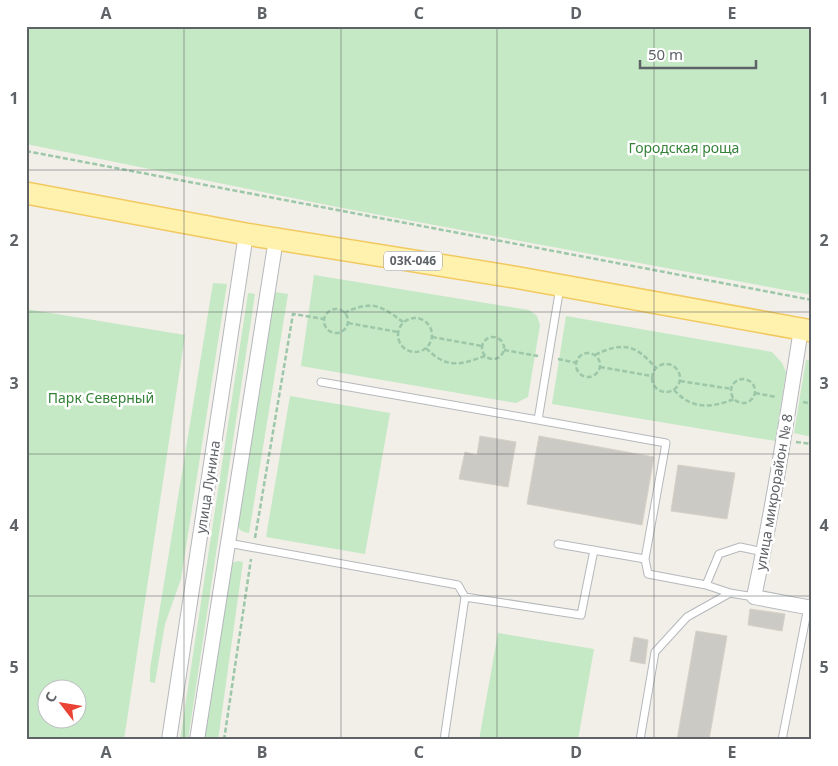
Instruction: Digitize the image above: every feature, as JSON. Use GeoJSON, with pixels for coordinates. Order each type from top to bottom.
{"type":"FeatureCollection","features":[{"type":"Feature","properties":{"kind":"main road","name":"03К-046"},"geometry":{"type":"LineString","coordinates":[[26,193],[246,234],[560,286],[806,330]]}},
{"type":"Feature","properties":{"kind":"street","name":"улица Лунина"},"geometry":{"type":"LineString","coordinates":[[169,740],[246,234]]}},
{"type":"Feature","properties":{"kind":"street","name":"улица Лунина"},"geometry":{"type":"LineString","coordinates":[[197,740],[276,239]]}},
{"type":"Feature","properties":{"kind":"street","name":"улица микрорайон № 8"},"geometry":{"type":"LineString","coordinates":[[754,598],[806,330]]}},
{"type":"Feature","properties":{"kind":"street"},"geometry":{"type":"LineString","coordinates":[[754,598],[810,608]]}},
{"type":"Feature","properties":{"kind":"lane"},"geometry":{"type":"LineString","coordinates":[[538,420],[560,286]]}},
{"type":"Feature","properties":{"kind":"lane"},"geometry":{"type":"LineString","coordinates":[[321,382],[666,444],[645,559],[648,574],[706,585],[754,598]]}},
{"type":"Feature","properties":{"kind":"lane"},"geometry":{"type":"LineString","coordinates":[[228,543],[458,586],[465,597],[444,740]]}},
{"type":"Feature","properties":{"kind":"lane"},"geometry":{"type":"LineString","coordinates":[[558,544],[645,559]]}},
{"type":"Feature","properties":{"kind":"lane"},"geometry":{"type":"LineString","coordinates":[[706,585],[719,554],[740,548],[764,552]]}},
{"type":"Feature","properties":{"kind":"lane"},"geometry":{"type":"LineString","coordinates":[[465,597],[581,615],[594,550]]}},
{"type":"Feature","properties":{"kind":"lane"},"geometry":{"type":"LineString","coordinates":[[640,740],[655,652],[687,617],[730,593]]}},
{"type":"Feature","properties":{"kind":"lane"},"geometry":{"type":"LineString","coordinates":[[782,740],[810,608]]}},
{"type":"Feature","properties":{"kind":"path"},"geometry":{"type":"LineString","coordinates":[[26,151],[812,300]]}},
{"type":"Feature","properties":{"kind":"path"},"geometry":{"type":"LineString","coordinates":[[344,313],[362,306],[376,306],[403,322]]}},
{"type":"Feature","properties":{"kind":"path"},"geometry":{"type":"LineString","coordinates":[[330,310],[340,310],[344,313],[347,318],[345,328],[336,333],[327,329],[324,319],[330,310]]}},
{"type":"Feature","properties":{"kind":"path"},"geometry":{"type":"LineString","coordinates":[[224,740],[253,548],[293,314],[324,319]]}},
{"type":"Feature","properties":{"kind":"path"},"geometry":{"type":"LineString","coordinates":[[415,317],[426,321],[432,331],[432,337],[426,348],[415,352],[404,348],[398,338],[398,332],[403,322],[415,317]]}},
{"type":"Feature","properties":{"kind":"path"},"geometry":{"type":"LineString","coordinates":[[347,323],[398,332]]}},
{"type":"Feature","properties":{"kind":"path"},"geometry":{"type":"LineString","coordinates":[[432,337],[482,346]]}},
{"type":"Feature","properties":{"kind":"path"},"geometry":{"type":"LineString","coordinates":[[493,337],[502,340],[504,350],[502,355],[494,360],[485,356],[482,351],[484,341],[493,337]]}},
{"type":"Feature","properties":{"kind":"path"},"geometry":{"type":"LineString","coordinates":[[595,355],[615,347],[630,348],[647,358],[656,368]]}},
{"type":"Feature","properties":{"kind":"path"},"geometry":{"type":"LineString","coordinates":[[426,348],[441,360],[455,364],[485,356]]}},
{"type":"Feature","properties":{"kind":"path"},"geometry":{"type":"LineString","coordinates":[[588,353],[595,355],[600,361],[600,367],[594,375],[584,376],[577,368],[577,363],[583,354],[588,353]]}},
{"type":"Feature","properties":{"kind":"path"},"geometry":{"type":"LineString","coordinates":[[663,364],[668,364],[678,370],[680,380],[674,390],[664,392],[654,386],[652,376],[656,368],[663,364]]}},
{"type":"Feature","properties":{"kind":"path"},"geometry":{"type":"LineString","coordinates":[[600,367],[652,376]]}},
{"type":"Feature","properties":{"kind":"path"},"geometry":{"type":"LineString","coordinates":[[680,380],[732,390]]}},
{"type":"Feature","properties":{"kind":"path"},"geometry":{"type":"LineString","coordinates":[[738,381],[748,381],[755,388],[753,398],[749,402],[739,402],[734,399],[732,390],[734,384],[738,381]]}},
{"type":"Feature","properties":{"kind":"path"},"geometry":{"type":"LineString","coordinates":[[674,390],[687,401],[701,406],[722,404],[734,399]]}},
{"type":"Feature","properties":{"kind":"green space","name":"Городская роща"},"geometry":{"type":"Polygon","coordinates":[[[26,26],[812,26],[812,295],[337,207],[26,144],[26,26]]]}},
{"type":"Feature","properties":{"kind":"green space"},"geometry":{"type":"Polygon","coordinates":[[[314,275],[529,310],[537,316],[540,325],[528,397],[516,403],[301,366],[314,275]]]}},
{"type":"Feature","properties":{"kind":"green space"},"geometry":{"type":"Polygon","coordinates":[[[213,283],[227,284],[181,579],[165,624],[155,683],[150,682],[150,669],[213,283]]]}},
{"type":"Feature","properties":{"kind":"green space"},"geometry":{"type":"Polygon","coordinates":[[[275,292],[288,294],[249,533],[239,529],[238,518],[275,292]]]}},
{"type":"Feature","properties":{"kind":"green space"},"geometry":{"type":"Polygon","coordinates":[[[248,293],[255,294],[188,740],[180,740],[248,293]]]}},
{"type":"Feature","properties":{"kind":"green space","name":"Парк Северный"},"geometry":{"type":"Polygon","coordinates":[[[26,309],[185,335],[124,740],[26,740],[26,309]]]}},
{"type":"Feature","properties":{"kind":"green space"},"geometry":{"type":"Polygon","coordinates":[[[566,316],[772,352],[782,363],[786,372],[775,441],[552,404],[566,316]]]}},
{"type":"Feature","properties":{"kind":"green space"},"geometry":{"type":"Polygon","coordinates":[[[806,360],[812,361],[812,437],[794,433],[806,360]]]}},
{"type":"Feature","properties":{"kind":"green space"},"geometry":{"type":"Polygon","coordinates":[[[290,396],[390,413],[365,554],[266,537],[290,396]]]}},
{"type":"Feature","properties":{"kind":"green space"},"geometry":{"type":"Polygon","coordinates":[[[234,562],[243,562],[218,740],[204,740],[230,568],[234,562]]]}},
{"type":"Feature","properties":{"kind":"green space"},"geometry":{"type":"Polygon","coordinates":[[[498,633],[594,649],[578,740],[479,740],[498,633]]]}},
{"type":"Feature","properties":{"kind":"building"},"geometry":{"type":"Polygon","coordinates":[[[480,436],[516,442],[508,487],[459,479],[465,452],[477,455],[480,436]]]}},
{"type":"Feature","properties":{"kind":"building"},"geometry":{"type":"Polygon","coordinates":[[[539,436],[654,457],[642,525],[527,504],[539,436]]]}},
{"type":"Feature","properties":{"kind":"building"},"geometry":{"type":"Polygon","coordinates":[[[678,465],[735,473],[727,519],[671,511],[678,465]]]}},
{"type":"Feature","properties":{"kind":"building"},"geometry":{"type":"Polygon","coordinates":[[[750,609],[785,614],[782,631],[748,625],[750,609]]]}},
{"type":"Feature","properties":{"kind":"building"},"geometry":{"type":"Polygon","coordinates":[[[696,631],[727,636],[709,740],[677,740],[696,631]]]}},
{"type":"Feature","properties":{"kind":"building"},"geometry":{"type":"Polygon","coordinates":[[[634,637],[648,640],[645,664],[630,661],[634,637]]]}}]}
